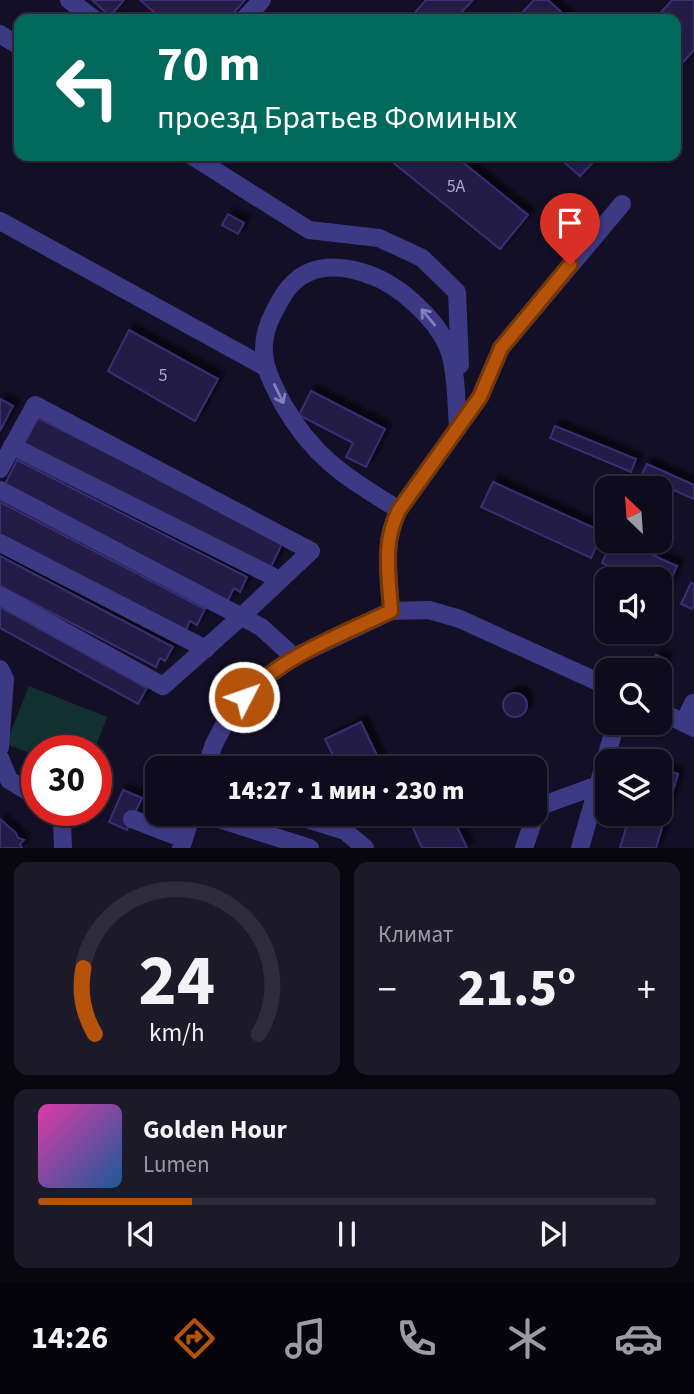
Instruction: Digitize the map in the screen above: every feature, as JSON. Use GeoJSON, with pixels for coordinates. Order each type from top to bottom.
{"type":"FeatureCollection","features":[{"type":"Feature","properties":{"kind":"street"},"geometry":{"type":"LineString","coordinates":[[69,0],[87,14]]}},
{"type":"Feature","properties":{"kind":"street"},"geometry":{"type":"LineString","coordinates":[[249,14],[262,0]]}},
{"type":"Feature","properties":{"kind":"street"},"geometry":{"type":"LineString","coordinates":[[200,161],[309,230],[379,238],[422,258],[457,292],[460,370],[455,387]]}},
{"type":"Feature","properties":{"kind":"street"},"geometry":{"type":"LineString","coordinates":[[391,611],[387,543],[399,510],[480,397],[501,348],[622,204]]}},
{"type":"Feature","properties":{"kind":"street"},"geometry":{"type":"LineString","coordinates":[[0,221],[267,368]]}},
{"type":"Feature","properties":{"kind":"street"},"geometry":{"type":"LineString","coordinates":[[399,510],[340,473],[314,450],[295,424],[267,368],[263,348],[267,326],[283,295],[294,281],[314,271],[338,268],[361,271],[397,289],[419,307],[434,324],[450,352],[458,427]]}},
{"type":"Feature","properties":{"kind":"street"},"geometry":{"type":"LineString","coordinates":[[0,469],[35,405],[311,551],[206,649],[163,685],[0,596]]}},
{"type":"Feature","properties":{"kind":"street"},"geometry":{"type":"LineString","coordinates":[[12,446],[280,580]]}},
{"type":"Feature","properties":{"kind":"street"},"geometry":{"type":"LineString","coordinates":[[0,490],[242,616],[261,627],[294,657]]}},
{"type":"Feature","properties":{"kind":"street"},"geometry":{"type":"LineString","coordinates":[[0,542],[206,649]]}},
{"type":"Feature","properties":{"kind":"street"},"geometry":{"type":"LineString","coordinates":[[210,756],[233,708],[255,685],[294,657],[391,611],[429,610],[460,619],[595,681]]}},
{"type":"Feature","properties":{"kind":"street"},"geometry":{"type":"LineString","coordinates":[[0,669],[5,679],[0,747]]}},
{"type":"Feature","properties":{"kind":"street"},"geometry":{"type":"LineString","coordinates":[[672,717],[689,725],[693,703]]}},
{"type":"Feature","properties":{"kind":"street"},"geometry":{"type":"LineString","coordinates":[[0,758],[9,780],[21,787]]}},
{"type":"Feature","properties":{"kind":"street"},"geometry":{"type":"LineString","coordinates":[[524,848],[538,807],[595,786]]}},
{"type":"Feature","properties":{"kind":"street"},"geometry":{"type":"LineString","coordinates":[[580,848],[595,796]]}},
{"type":"Feature","properties":{"kind":"street"},"geometry":{"type":"LineString","coordinates":[[134,815],[186,833]]}},
{"type":"Feature","properties":{"kind":"street"},"geometry":{"type":"LineString","coordinates":[[62,826],[63,848]]}},
{"type":"Feature","properties":{"kind":"street"},"geometry":{"type":"LineString","coordinates":[[241,826],[310,848]]}},
{"type":"Feature","properties":{"kind":"street"},"geometry":{"type":"LineString","coordinates":[[329,826],[345,831],[365,848]]}},
{"type":"Feature","properties":{"kind":"green space"},"geometry":{"type":"Polygon","coordinates":[[[29,686],[107,717],[100,735],[21,735],[21,750],[6,744],[29,686]]]}},
{"type":"Feature","properties":{"kind":"building"},"geometry":{"type":"Polygon","coordinates":[[[92,0],[124,0],[112,14],[108,14],[92,0]]]}},
{"type":"Feature","properties":{"kind":"building"},"geometry":{"type":"Polygon","coordinates":[[[140,0],[245,0],[232,14],[156,14],[140,0]]]}},
{"type":"Feature","properties":{"kind":"building"},"geometry":{"type":"Polygon","coordinates":[[[426,0],[473,0],[460,14],[413,14],[426,0]]]}},
{"type":"Feature","properties":{"kind":"building"},"geometry":{"type":"Polygon","coordinates":[[[534,0],[548,0],[563,14],[521,14],[534,0]]]}},
{"type":"Feature","properties":{"kind":"building"},"geometry":{"type":"Polygon","coordinates":[[[672,0],[694,0],[694,50],[681,64],[681,14],[659,14],[672,0]]]}},
{"type":"Feature","properties":{"kind":"building"},"geometry":{"type":"Polygon","coordinates":[[[391,161],[461,161],[528,215],[500,249],[391,161]]]}},
{"type":"Feature","properties":{"kind":"building"},"geometry":{"type":"Polygon","coordinates":[[[563,161],[594,161],[580,176],[563,161]]]}},
{"type":"Feature","properties":{"kind":"building"},"geometry":{"type":"Polygon","coordinates":[[[228,214],[244,223],[238,234],[222,225],[228,214]]]}},
{"type":"Feature","properties":{"kind":"building"},"geometry":{"type":"Polygon","coordinates":[[[129,330],[218,379],[195,421],[108,371],[129,330]]]}},
{"type":"Feature","properties":{"kind":"building"},"geometry":{"type":"Polygon","coordinates":[[[311,391],[385,429],[366,467],[346,457],[353,443],[299,415],[311,391]]]}},
{"type":"Feature","properties":{"kind":"building"},"geometry":{"type":"Polygon","coordinates":[[[0,399],[13,406],[0,431],[0,399]]]}},
{"type":"Feature","properties":{"kind":"building"},"geometry":{"type":"Polygon","coordinates":[[[38,418],[283,542],[269,571],[23,446],[38,418]]]}},
{"type":"Feature","properties":{"kind":"building"},"geometry":{"type":"Polygon","coordinates":[[[555,426],[636,459],[631,472],[550,438],[555,426]]]}},
{"type":"Feature","properties":{"kind":"building"},"geometry":{"type":"Polygon","coordinates":[[[17,460],[247,577],[240,592],[234,588],[227,602],[3,488],[17,460]]]}},
{"type":"Feature","properties":{"kind":"building"},"geometry":{"type":"Polygon","coordinates":[[[647,464],[694,485],[694,499],[672,489],[672,476],[641,476],[647,464]]]}},
{"type":"Feature","properties":{"kind":"building"},"geometry":{"type":"Polygon","coordinates":[[[493,482],[595,528],[595,549],[591,558],[481,507],[493,482]]]}},
{"type":"Feature","properties":{"kind":"building"},"geometry":{"type":"Polygon","coordinates":[[[0,502],[205,609],[197,625],[190,621],[184,634],[0,538],[0,502]]]}},
{"type":"Feature","properties":{"kind":"building"},"geometry":{"type":"Polygon","coordinates":[[[607,553],[648,553],[677,566],[672,577],[672,567],[611,567],[602,563],[607,553]]]}},
{"type":"Feature","properties":{"kind":"building"},"geometry":{"type":"Polygon","coordinates":[[[0,556],[173,647],[165,661],[160,658],[156,667],[0,586],[0,556]]]}},
{"type":"Feature","properties":{"kind":"building"},"geometry":{"type":"Polygon","coordinates":[[[691,583],[694,584],[692,609],[681,604],[691,583]]]}},
{"type":"Feature","properties":{"kind":"building"},"geometry":{"type":"Polygon","coordinates":[[[0,607],[147,688],[138,704],[0,628],[0,607]]]}},
{"type":"Feature","properties":{"kind":"building"},"geometry":{"type":"Polygon","coordinates":[[[515,693],[523,697],[527,705],[523,713],[515,717],[507,713],[503,705],[507,697],[515,693]]]}},
{"type":"Feature","properties":{"kind":"building"},"geometry":{"type":"Polygon","coordinates":[[[361,722],[377,756],[333,756],[325,739],[361,722]]]}},
{"type":"Feature","properties":{"kind":"building"},"geometry":{"type":"Polygon","coordinates":[[[672,772],[678,774],[672,794],[672,772]]]}},
{"type":"Feature","properties":{"kind":"building"},"geometry":{"type":"Polygon","coordinates":[[[123,790],[142,798],[127,830],[112,823],[112,815],[123,790]]]}},
{"type":"Feature","properties":{"kind":"building"},"geometry":{"type":"Polygon","coordinates":[[[0,819],[18,838],[24,840],[20,844],[22,848],[0,848],[0,819]]]}},
{"type":"Feature","properties":{"kind":"building"},"geometry":{"type":"Polygon","coordinates":[[[412,826],[457,826],[467,848],[422,848],[412,826]]]}},
{"type":"Feature","properties":{"kind":"building"},"geometry":{"type":"Polygon","coordinates":[[[626,826],[663,826],[656,848],[620,848],[626,826]]]}},
{"type":"Feature","properties":{"kind":"route"},"geometry":{"type":"LineString","coordinates":[[244,697],[255,685],[294,657],[391,611],[387,543],[399,510],[480,397],[501,348],[570,265]]}}]}
